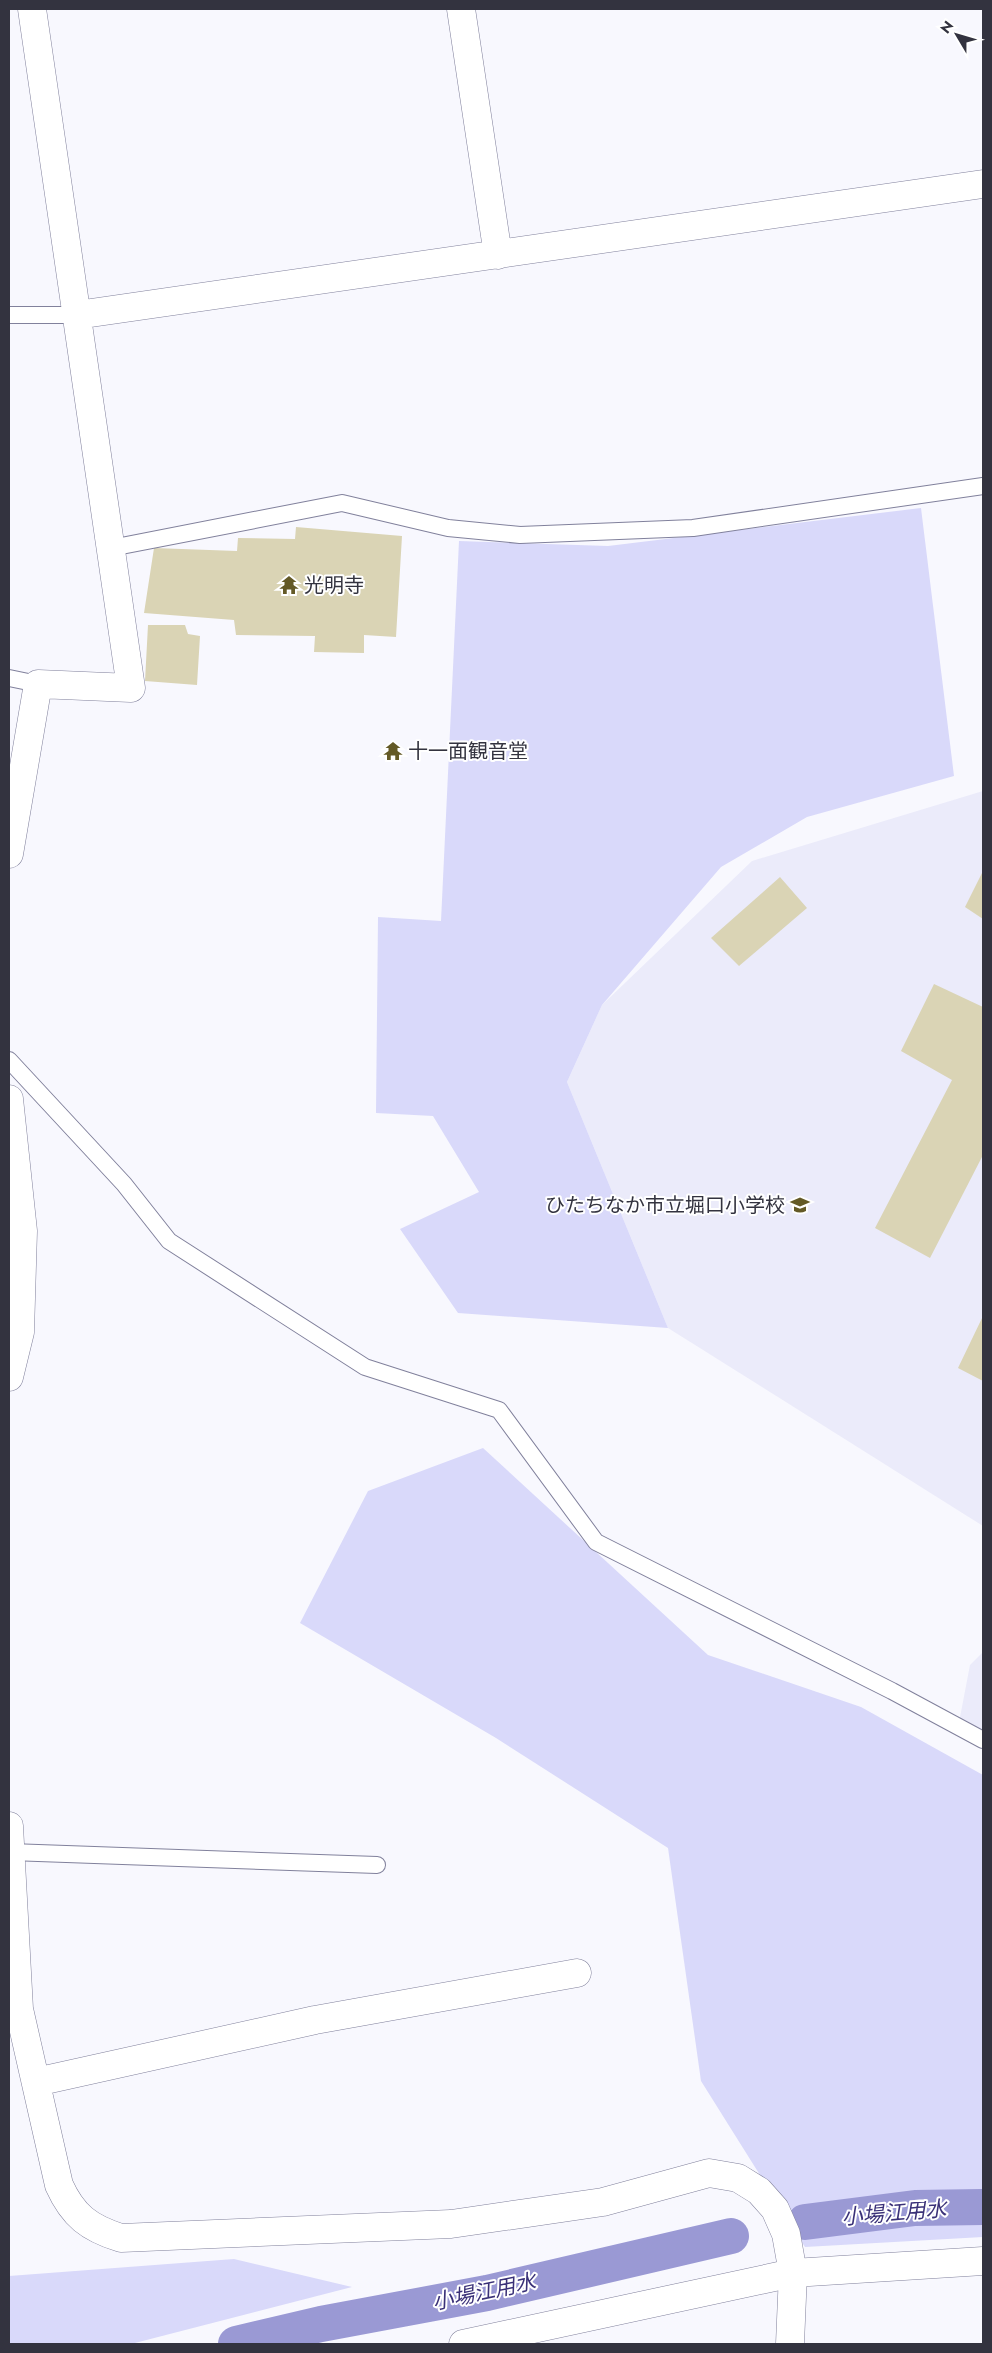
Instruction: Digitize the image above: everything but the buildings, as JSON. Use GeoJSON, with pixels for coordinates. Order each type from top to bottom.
{"type":"FeatureCollection","features":[{"type":"Feature","properties":{"kind":"street"},"geometry":{"type":"LineString","coordinates":[[9,854],[38,684],[131,688],[32,9]]}},
{"type":"Feature","properties":{"kind":"street"},"geometry":{"type":"LineString","coordinates":[[461,9],[498,255]]}},
{"type":"Feature","properties":{"kind":"street"},"geometry":{"type":"LineString","coordinates":[[77,316],[983,184]]}},
{"type":"Feature","properties":{"kind":"street"},"geometry":{"type":"LineString","coordinates":[[9,1099],[23,1231],[20,1332],[9,1377]]}},
{"type":"Feature","properties":{"kind":"street"},"geometry":{"type":"LineString","coordinates":[[10,1839],[14,2010],[36,2082],[59,2185],[67,2204],[83,2220],[99,2231],[121,2238],[451,2224],[603,2202],[709,2173],[738,2178],[759,2191],[775,2209],[786,2234],[793,2273],[790,2344]]}},
{"type":"Feature","properties":{"kind":"street"},"geometry":{"type":"LineString","coordinates":[[36,2082],[315,2020],[577,1973]]}},
{"type":"Feature","properties":{"kind":"street"},"geometry":{"type":"LineString","coordinates":[[463,2344],[793,2273],[960,2261],[983,2262]]}},
{"type":"Feature","properties":{"kind":"lane"},"geometry":{"type":"LineString","coordinates":[[9,315],[77,316]]}},
{"type":"Feature","properties":{"kind":"lane"},"geometry":{"type":"LineString","coordinates":[[111,548],[342,503],[448,528],[520,535],[692,528],[983,486]]}},
{"type":"Feature","properties":{"kind":"lane"},"geometry":{"type":"LineString","coordinates":[[9,678],[38,684]]}},
{"type":"Feature","properties":{"kind":"lane"},"geometry":{"type":"LineString","coordinates":[[9,1060],[124,1184],[170,1241],[365,1367],[498,1410],[596,1542],[892,1691],[983,1740]]}},
{"type":"Feature","properties":{"kind":"lane"},"geometry":{"type":"LineString","coordinates":[[10,1839],[377,1865]]}},
{"type":"Feature","properties":{"kind":"shaded area"},"geometry":{"type":"Polygon","coordinates":[[[921,508],[954,776],[807,817],[721,867],[602,1005],[567,1082],[668,1328],[458,1313],[400,1229],[479,1192],[433,1116],[376,1113],[378,917],[441,921],[459,541],[608,546],[921,508]]]}},
{"type":"Feature","properties":{"kind":"shaded area","name":"ひたちなか市立堀口小学校"},"geometry":{"type":"Polygon","coordinates":[[[983,791],[983,1526],[668,1328],[567,1082],[602,1005],[752,861],[983,791]]]}},
{"type":"Feature","properties":{"kind":"shaded area"},"geometry":{"type":"Polygon","coordinates":[[[483,1448],[708,1655],[861,1707],[983,1775],[983,2237],[805,2247],[701,2081],[668,1848],[496,1738],[300,1623],[368,1491],[483,1448]]]}},
{"type":"Feature","properties":{"kind":"shaded area"},"geometry":{"type":"Polygon","coordinates":[[[983,1652],[983,1741],[958,1728],[970,1665],[983,1652]]]}},
{"type":"Feature","properties":{"kind":"shaded area"},"geometry":{"type":"Polygon","coordinates":[[[234,2259],[352,2287],[131,2344],[9,2344],[9,2276],[234,2259]]]}},
{"type":"Feature","properties":{"kind":"waterway","name":"小場江用水"},"geometry":{"type":"LineString","coordinates":[[805,2222],[915,2208],[983,2207]]}},
{"type":"Feature","properties":{"kind":"waterway","name":"小場江用水"},"geometry":{"type":"LineString","coordinates":[[236,2344],[321,2324],[487,2293],[731,2236]]}},
{"type":"Feature","properties":{"kind":"place","name":"光明寺"},"geometry":{"type":"Point","coordinates":[289,585]}},
{"type":"Feature","properties":{"kind":"place","name":"十一面観音堂"},"geometry":{"type":"Point","coordinates":[393,751]}},
{"type":"Feature","properties":{"kind":"place","name":"ひたちなか市立堀口小学校"},"geometry":{"type":"Point","coordinates":[800,1205]}}]}
